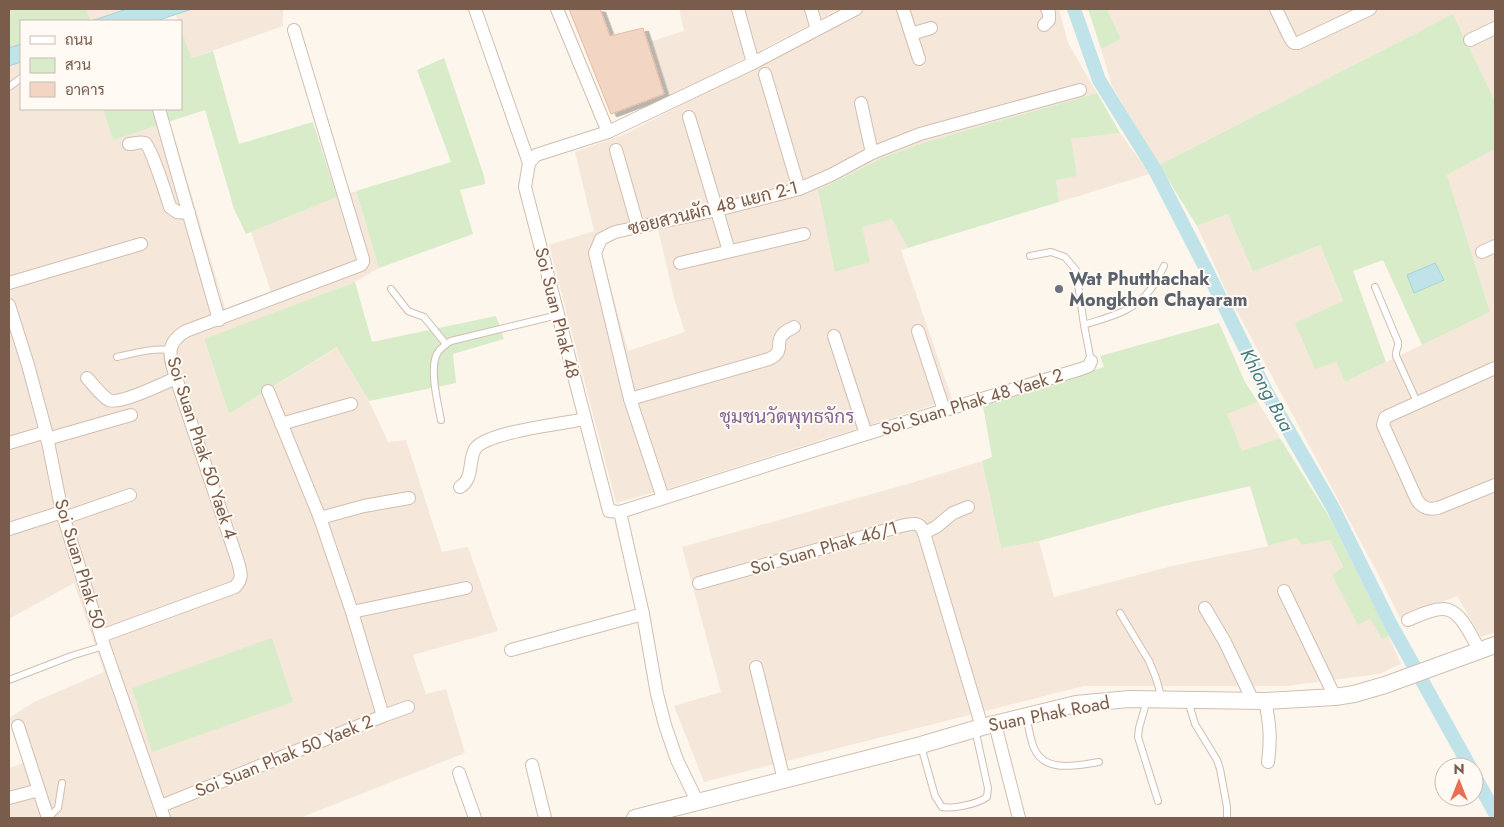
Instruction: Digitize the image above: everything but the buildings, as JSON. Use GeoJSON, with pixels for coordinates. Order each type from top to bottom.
{"type":"FeatureCollection","features":[{"type":"Feature","properties":{"kind":"street"},"geometry":{"type":"LineString","coordinates":[[475,9],[529,163],[536,155],[608,132],[753,62],[856,9]]}},
{"type":"Feature","properties":{"kind":"street"},"geometry":{"type":"LineString","coordinates":[[557,9],[608,132]]}},
{"type":"Feature","properties":{"kind":"street"},"geometry":{"type":"LineString","coordinates":[[738,9],[753,62]]}},
{"type":"Feature","properties":{"kind":"street"},"geometry":{"type":"LineString","coordinates":[[811,9],[817,28]]}},
{"type":"Feature","properties":{"kind":"street"},"geometry":{"type":"LineString","coordinates":[[903,9],[919,59]]}},
{"type":"Feature","properties":{"kind":"street"},"geometry":{"type":"LineString","coordinates":[[1044,25],[1049,20],[1048,9]]}},
{"type":"Feature","properties":{"kind":"street"},"geometry":{"type":"LineString","coordinates":[[1276,9],[1291,40],[1294,43],[1298,43],[1370,9]]}},
{"type":"Feature","properties":{"kind":"street"},"geometry":{"type":"LineString","coordinates":[[911,34],[931,28]]}},
{"type":"Feature","properties":{"kind":"street"},"geometry":{"type":"LineString","coordinates":[[1470,40],[1495,28]]}},
{"type":"Feature","properties":{"kind":"street","name":"Soi Suan Phak 50 Yaek 4"},"geometry":{"type":"LineString","coordinates":[[103,641],[234,587],[241,578],[238,562],[176,378],[171,360],[170,350],[172,343],[186,331],[361,265],[363,262],[294,30]]}},
{"type":"Feature","properties":{"kind":"street"},"geometry":{"type":"LineString","coordinates":[[765,74],[798,189]]}},
{"type":"Feature","properties":{"kind":"street","name":"ซอยสวนผัก 48 แยก 2-1"},"geometry":{"type":"LineString","coordinates":[[663,498],[630,399],[595,253],[601,240],[615,232],[717,210],[798,189],[831,175],[872,153],[920,134],[1080,90]]}},
{"type":"Feature","properties":{"kind":"street"},"geometry":{"type":"LineString","coordinates":[[861,103],[872,153]]}},
{"type":"Feature","properties":{"kind":"street"},"geometry":{"type":"LineString","coordinates":[[159,110],[219,320]]}},
{"type":"Feature","properties":{"kind":"street"},"geometry":{"type":"LineString","coordinates":[[689,117],[729,251]]}},
{"type":"Feature","properties":{"kind":"street"},"geometry":{"type":"LineString","coordinates":[[129,144],[144,142],[146,144],[151,152],[170,207],[177,212],[189,213]]}},
{"type":"Feature","properties":{"kind":"street"},"geometry":{"type":"LineString","coordinates":[[616,150],[638,227]]}},
{"type":"Feature","properties":{"kind":"street","name":"Soi Suan Phak 48"},"geometry":{"type":"LineString","coordinates":[[529,163],[525,187],[584,419],[609,511],[620,512]]}},
{"type":"Feature","properties":{"kind":"street"},"geometry":{"type":"LineString","coordinates":[[680,263],[804,234]]}},
{"type":"Feature","properties":{"kind":"street"},"geometry":{"type":"LineString","coordinates":[[9,283],[141,244]]}},
{"type":"Feature","properties":{"kind":"street"},"geometry":{"type":"LineString","coordinates":[[1482,252],[1495,246]]}},
{"type":"Feature","properties":{"kind":"street","name":"Soi Suan Phak 50"},"geometry":{"type":"LineString","coordinates":[[9,305],[47,435],[63,515],[103,641],[163,812]]}},
{"type":"Feature","properties":{"kind":"street"},"geometry":{"type":"LineString","coordinates":[[630,399],[776,356],[779,352],[780,340],[784,333],[794,327]]}},
{"type":"Feature","properties":{"kind":"street"},"geometry":{"type":"LineString","coordinates":[[918,331],[944,410]]}},
{"type":"Feature","properties":{"kind":"street"},"geometry":{"type":"LineString","coordinates":[[834,336],[866,434]]}},
{"type":"Feature","properties":{"kind":"street","name":"Soi Suan Phak 48 Yaek 2"},"geometry":{"type":"LineString","coordinates":[[620,512],[866,434],[1081,369],[1088,366],[1091,360]]}},
{"type":"Feature","properties":{"kind":"street"},"geometry":{"type":"LineString","coordinates":[[1495,368],[1388,416],[1385,418],[1383,425],[1420,504],[1428,509],[1438,508],[1495,485]]}},
{"type":"Feature","properties":{"kind":"street"},"geometry":{"type":"LineString","coordinates":[[87,378],[108,399],[113,401],[127,398],[176,378]]}},
{"type":"Feature","properties":{"kind":"street"},"geometry":{"type":"LineString","coordinates":[[268,391],[320,518],[352,612],[383,716]]}},
{"type":"Feature","properties":{"kind":"street"},"geometry":{"type":"LineString","coordinates":[[282,424],[351,404]]}},
{"type":"Feature","properties":{"kind":"street"},"geometry":{"type":"LineString","coordinates":[[9,443],[131,415]]}},
{"type":"Feature","properties":{"kind":"street"},"geometry":{"type":"LineString","coordinates":[[460,487],[468,479],[474,450],[480,444],[500,435],[584,419]]}},
{"type":"Feature","properties":{"kind":"street"},"geometry":{"type":"LineString","coordinates":[[9,529],[63,515],[130,494]]}},
{"type":"Feature","properties":{"kind":"street"},"geometry":{"type":"LineString","coordinates":[[320,518],[364,506],[409,498]]}},
{"type":"Feature","properties":{"kind":"street"},"geometry":{"type":"LineString","coordinates":[[924,533],[936,527],[953,513],[968,507]]}},
{"type":"Feature","properties":{"kind":"street"},"geometry":{"type":"LineString","coordinates":[[620,512],[644,614],[657,694],[665,725],[677,760],[698,803]]}},
{"type":"Feature","properties":{"kind":"street","name":"Soi Suan Phak 46/1"},"geometry":{"type":"LineString","coordinates":[[699,583],[901,526],[918,524],[922,527],[924,533],[984,726],[1019,818]]}},
{"type":"Feature","properties":{"kind":"street"},"geometry":{"type":"LineString","coordinates":[[352,612],[466,588]]}},
{"type":"Feature","properties":{"kind":"street"},"geometry":{"type":"LineString","coordinates":[[1284,591],[1335,697]]}},
{"type":"Feature","properties":{"kind":"street"},"geometry":{"type":"LineString","coordinates":[[1205,608],[1259,701],[1270,730],[1271,742],[1268,762]]}},
{"type":"Feature","properties":{"kind":"street"},"geometry":{"type":"LineString","coordinates":[[1408,620],[1433,611],[1451,610],[1458,615],[1480,651]]}},
{"type":"Feature","properties":{"kind":"street"},"geometry":{"type":"LineString","coordinates":[[510,650],[644,614]]}},
{"type":"Feature","properties":{"kind":"street","name":"Suan Phak Road"},"geometry":{"type":"LineString","coordinates":[[642,817],[984,726],[1076,704],[1112,700],[1259,701],[1335,697],[1354,694],[1385,685],[1495,645]]}},
{"type":"Feature","properties":{"kind":"street"},"geometry":{"type":"LineString","coordinates":[[756,667],[784,780]]}},
{"type":"Feature","properties":{"kind":"street","name":"Soi Suan Phak 50 Yaek 2"},"geometry":{"type":"LineString","coordinates":[[163,812],[383,716],[408,707]]}},
{"type":"Feature","properties":{"kind":"street"},"geometry":{"type":"LineString","coordinates":[[18,726],[48,818]]}},
{"type":"Feature","properties":{"kind":"street"},"geometry":{"type":"LineString","coordinates":[[532,765],[545,818]]}},
{"type":"Feature","properties":{"kind":"street"},"geometry":{"type":"LineString","coordinates":[[459,773],[475,818]]}},
{"type":"Feature","properties":{"kind":"street"},"geometry":{"type":"LineString","coordinates":[[9,798],[38,790]]}},
{"type":"Feature","properties":{"kind":"lane"},"geometry":{"type":"LineString","coordinates":[[9,86],[20,79]]}},
{"type":"Feature","properties":{"kind":"lane"},"geometry":{"type":"LineString","coordinates":[[1030,256],[1051,252],[1065,258],[1076,270],[1091,360]]}},
{"type":"Feature","properties":{"kind":"lane"},"geometry":{"type":"LineString","coordinates":[[1084,325],[1122,312],[1142,300],[1151,290],[1164,266]]}},
{"type":"Feature","properties":{"kind":"lane"},"geometry":{"type":"LineString","coordinates":[[1375,287],[1399,345],[1395,353],[1397,360],[1417,402]]}},
{"type":"Feature","properties":{"kind":"lane"},"geometry":{"type":"LineString","coordinates":[[391,289],[408,311],[424,317],[446,344]]}},
{"type":"Feature","properties":{"kind":"lane"},"geometry":{"type":"LineString","coordinates":[[441,420],[434,386],[436,356],[446,344],[451,341],[558,315]]}},
{"type":"Feature","properties":{"kind":"lane"},"geometry":{"type":"LineString","coordinates":[[117,357],[144,350],[170,350]]}},
{"type":"Feature","properties":{"kind":"lane"},"geometry":{"type":"LineString","coordinates":[[1120,613],[1149,661],[1156,678],[1155,700],[1139,728],[1138,737],[1158,801]]}},
{"type":"Feature","properties":{"kind":"lane"},"geometry":{"type":"LineString","coordinates":[[9,680],[71,656],[103,641]]}},
{"type":"Feature","properties":{"kind":"lane"},"geometry":{"type":"LineString","coordinates":[[1188,701],[1195,724],[1217,760],[1228,806],[1227,818]]}},
{"type":"Feature","properties":{"kind":"lane"},"geometry":{"type":"LineString","coordinates":[[1026,716],[1035,750],[1049,763],[1059,766],[1070,766],[1099,762]]}},
{"type":"Feature","properties":{"kind":"lane"},"geometry":{"type":"LineString","coordinates":[[921,744],[935,796],[942,807],[960,806],[983,800],[987,797],[988,788],[984,726]]}},
{"type":"Feature","properties":{"kind":"lane"},"geometry":{"type":"LineString","coordinates":[[48,818],[58,808],[62,782]]}},
{"type":"Feature","properties":{"kind":"shaded area"},"geometry":{"type":"Polygon","coordinates":[[[87,9],[127,9],[93,20],[90,20],[87,9]]]}},
{"type":"Feature","properties":{"kind":"shaded area"},"geometry":{"type":"Polygon","coordinates":[[[192,9],[283,9],[283,26],[192,58],[182,32],[182,20],[178,20],[176,15],[192,9]]]}},
{"type":"Feature","properties":{"kind":"shaded area"},"geometry":{"type":"Polygon","coordinates":[[[679,9],[840,9],[670,97],[652,41],[684,31],[679,9]]]}},
{"type":"Feature","properties":{"kind":"shaded area"},"geometry":{"type":"Polygon","coordinates":[[[852,9],[1059,9],[1068,43],[1097,93],[929,141],[884,157],[818,190],[862,227],[892,218],[908,248],[901,250],[952,399],[616,503],[549,245],[594,231],[575,152],[623,135],[744,73],[852,9]],[[658,229],[600,242],[628,351],[685,332],[675,302],[658,229]]]}},
{"type":"Feature","properties":{"kind":"shaded area"},"geometry":{"type":"Polygon","coordinates":[[[1107,9],[1495,9],[1495,101],[1453,14],[1159,165],[1112,86],[1101,49],[1121,39],[1107,9]]]}},
{"type":"Feature","properties":{"kind":"shaded area"},"geometry":{"type":"Polygon","coordinates":[[[20,62],[20,110],[103,110],[113,139],[170,122],[226,311],[272,295],[251,232],[356,191],[379,268],[355,282],[204,340],[229,414],[338,347],[369,401],[388,442],[406,440],[442,552],[468,547],[498,631],[413,655],[426,694],[446,689],[465,753],[300,818],[9,818],[9,768],[23,763],[9,718],[34,702],[104,672],[74,583],[9,619],[9,66],[20,62]]]}},
{"type":"Feature","properties":{"kind":"shaded area"},"geometry":{"type":"Polygon","coordinates":[[[1120,133],[1150,174],[1059,202],[1056,180],[1076,176],[1070,139],[1120,133]]]}},
{"type":"Feature","properties":{"kind":"shaded area"},"geometry":{"type":"Polygon","coordinates":[[[1495,149],[1495,632],[1481,637],[1457,596],[1400,618],[1225,289],[1197,226],[1228,214],[1253,272],[1320,245],[1343,302],[1296,323],[1336,362],[1345,382],[1490,312],[1447,175],[1495,149]]]}},
{"type":"Feature","properties":{"kind":"shaded area"},"geometry":{"type":"Polygon","coordinates":[[[1258,402],[1280,438],[1242,452],[1226,414],[1258,402]]]}},
{"type":"Feature","properties":{"kind":"shaded area"},"geometry":{"type":"Polygon","coordinates":[[[982,461],[1001,548],[1039,541],[1054,597],[1172,566],[1268,546],[1296,538],[1302,545],[1330,539],[1343,568],[1332,575],[1358,624],[1370,619],[1382,639],[1389,636],[1401,664],[1379,674],[1286,686],[1084,686],[704,782],[674,706],[721,692],[682,547],[911,483],[982,461]]]}},
{"type":"Feature","properties":{"kind":"green space"},"geometry":{"type":"Polygon","coordinates":[[[9,9],[87,9],[90,20],[20,20],[20,44],[9,48],[9,9]]]}},
{"type":"Feature","properties":{"kind":"green space"},"geometry":{"type":"Polygon","coordinates":[[[1088,9],[1107,9],[1121,39],[1101,49],[1088,9]]]}},
{"type":"Feature","properties":{"kind":"green space"},"geometry":{"type":"Polygon","coordinates":[[[1453,14],[1495,101],[1495,149],[1447,175],[1490,312],[1422,345],[1383,260],[1353,271],[1386,362],[1345,382],[1336,362],[1315,369],[1295,323],[1343,301],[1320,245],[1253,272],[1228,214],[1197,226],[1159,165],[1453,14]]]}},
{"type":"Feature","properties":{"kind":"green space"},"geometry":{"type":"Polygon","coordinates":[[[182,32],[192,58],[213,51],[239,144],[313,122],[337,197],[246,234],[234,209],[205,110],[113,140],[103,110],[182,110],[182,32]]]}},
{"type":"Feature","properties":{"kind":"green space"},"geometry":{"type":"Polygon","coordinates":[[[444,58],[484,176],[485,184],[460,190],[473,234],[379,268],[356,191],[451,162],[417,70],[444,58]]]}},
{"type":"Feature","properties":{"kind":"green space"},"geometry":{"type":"Polygon","coordinates":[[[1097,93],[1120,133],[1071,139],[1077,176],[1056,180],[1059,202],[908,248],[892,219],[862,227],[870,262],[835,272],[818,190],[884,157],[929,141],[1097,93]]]}},
{"type":"Feature","properties":{"kind":"green space"},"geometry":{"type":"Polygon","coordinates":[[[355,282],[372,342],[496,316],[504,339],[453,354],[456,383],[369,401],[337,347],[229,414],[204,339],[355,282]]]}},
{"type":"Feature","properties":{"kind":"green space"},"geometry":{"type":"Polygon","coordinates":[[[1219,323],[1245,382],[1258,402],[1227,414],[1242,451],[1280,438],[1331,520],[1389,636],[1382,639],[1370,619],[1358,625],[1332,575],[1343,567],[1330,540],[1302,545],[1296,538],[1268,546],[1250,486],[1160,507],[1039,541],[1001,548],[982,461],[992,457],[983,406],[1104,367],[1100,356],[1219,323]]]}},
{"type":"Feature","properties":{"kind":"green space"},"geometry":{"type":"Polygon","coordinates":[[[272,638],[293,702],[152,752],[132,688],[272,638]]]}},
{"type":"Feature","properties":{"kind":"water"},"geometry":{"type":"Polygon","coordinates":[[[127,9],[192,9],[159,20],[94,20],[127,9]]]}},
{"type":"Feature","properties":{"kind":"water"},"geometry":{"type":"Polygon","coordinates":[[[20,44],[20,62],[9,66],[9,48],[20,44]]]}},
{"type":"Feature","properties":{"kind":"water"},"geometry":{"type":"Polygon","coordinates":[[[1435,263],[1444,280],[1414,293],[1407,275],[1435,263]]]}},
{"type":"Feature","properties":{"kind":"waterway","name":"Khlong Bua"},"geometry":{"type":"LineString","coordinates":[[1074,9],[1099,80],[1155,170],[1267,393],[1333,508],[1390,623],[1464,757]]}},
{"type":"Feature","properties":{"kind":"waterway","name":"Khlong Bua"},"geometry":{"type":"LineString","coordinates":[[1484,793],[1495,813]]}},
{"type":"Feature","properties":{"kind":"place","name":"Wat Phutthachak Mongkhon Chayaram"},"geometry":{"type":"Point","coordinates":[1059,289]}},
{"type":"Feature","properties":{"kind":"district","name":"ชุมชนวัดพุทธจักร"},"geometry":{"type":"Point","coordinates":[787,416]}}]}
